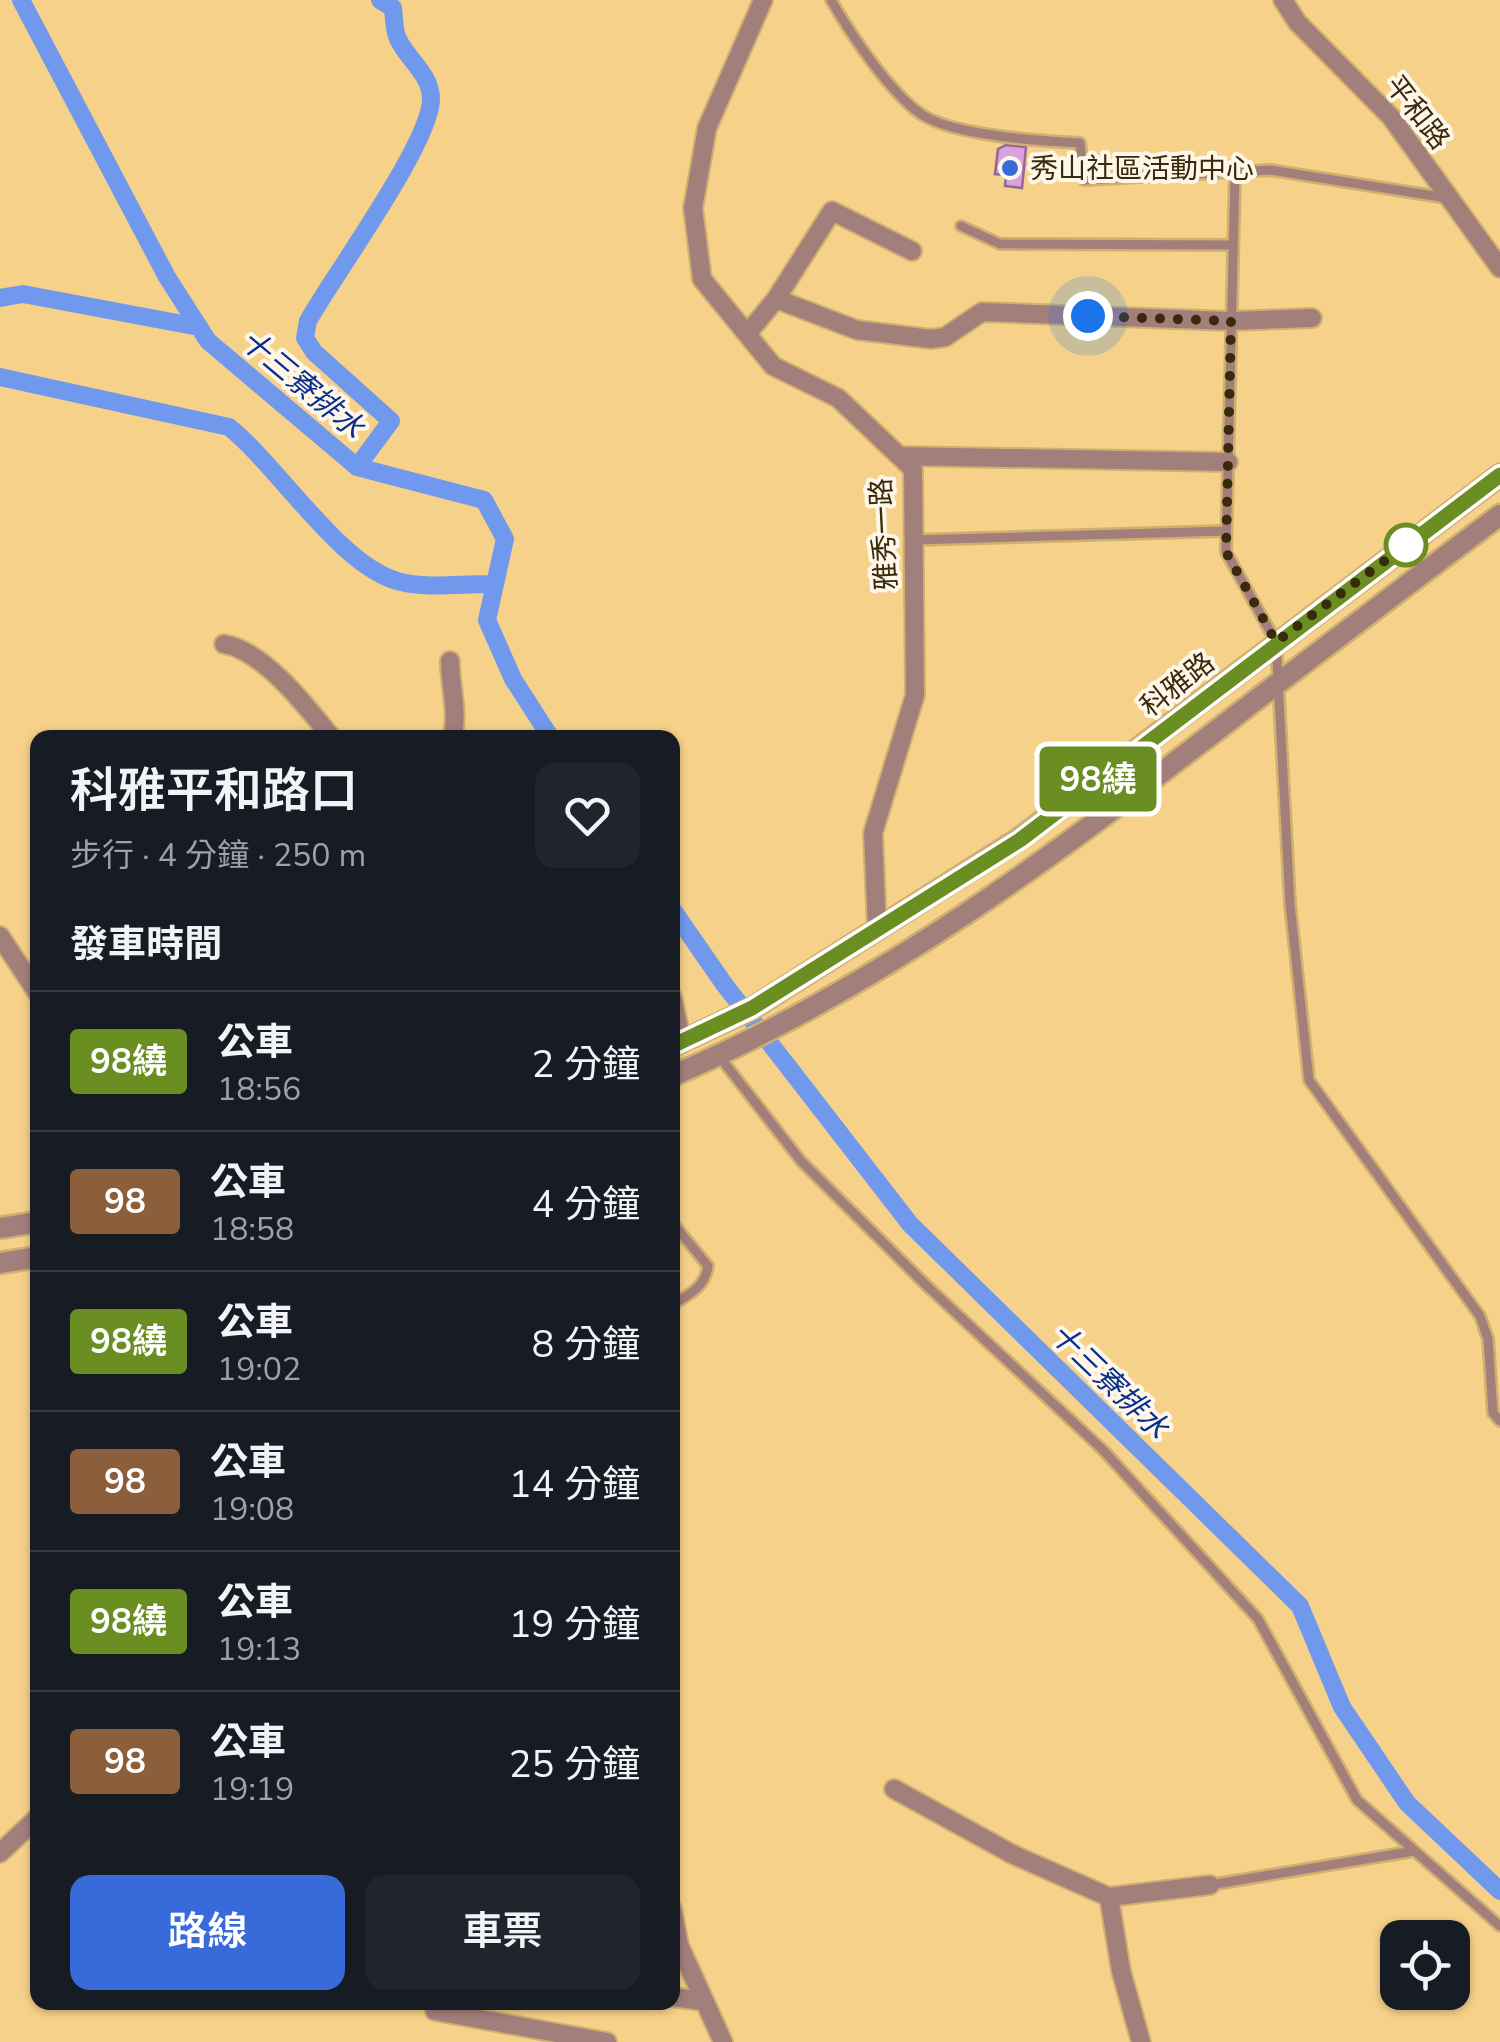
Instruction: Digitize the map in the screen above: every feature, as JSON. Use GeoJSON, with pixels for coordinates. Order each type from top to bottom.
{"type":"FeatureCollection","features":[{"type":"Feature","properties":{"kind":"street","name":"雅秀一路"},"geometry":{"type":"LineString","coordinates":[[763,0],[706,128],[693,208],[702,279],[773,366],[838,398],[913,469],[914,695],[873,833],[877,929]]}},
{"type":"Feature","properties":{"kind":"street","name":"平和路"},"geometry":{"type":"LineString","coordinates":[[1284,0],[1297,22],[1391,117],[1500,268]]}},
{"type":"Feature","properties":{"kind":"street"},"geometry":{"type":"LineString","coordinates":[[747,334],[776,300],[832,211],[912,251]]}},
{"type":"Feature","properties":{"kind":"street"},"geometry":{"type":"LineString","coordinates":[[776,300],[857,330],[931,339],[945,337],[982,312],[1231,321],[1312,318]]}},
{"type":"Feature","properties":{"kind":"street"},"geometry":{"type":"LineString","coordinates":[[900,456],[1228,462]]}},
{"type":"Feature","properties":{"kind":"street","name":"科雅路"},"geometry":{"type":"LineString","coordinates":[[680,1043],[752,1008],[1020,840],[1500,475]]}},
{"type":"Feature","properties":{"kind":"street"},"geometry":{"type":"LineString","coordinates":[[680,1073],[719,1056],[898,958],[1032,872],[1500,515]]}},
{"type":"Feature","properties":{"kind":"street"},"geometry":{"type":"LineString","coordinates":[[224,644],[238,646],[293,691],[325,730]]}},
{"type":"Feature","properties":{"kind":"street"},"geometry":{"type":"LineString","coordinates":[[450,660],[450,691],[458,717],[454,730]]}},
{"type":"Feature","properties":{"kind":"street"},"geometry":{"type":"LineString","coordinates":[[0,936],[30,982]]}},
{"type":"Feature","properties":{"kind":"street"},"geometry":{"type":"LineString","coordinates":[[0,1228],[30,1223]]}},
{"type":"Feature","properties":{"kind":"street"},"geometry":{"type":"LineString","coordinates":[[0,1263],[30,1258]]}},
{"type":"Feature","properties":{"kind":"street"},"geometry":{"type":"LineString","coordinates":[[894,1789],[1014,1855],[1110,1897],[1210,1886]]}},
{"type":"Feature","properties":{"kind":"street"},"geometry":{"type":"LineString","coordinates":[[0,1853],[30,1825]]}},
{"type":"Feature","properties":{"kind":"street"},"geometry":{"type":"LineString","coordinates":[[1110,1897],[1121,1970],[1141,2042]]}},
{"type":"Feature","properties":{"kind":"street"},"geometry":{"type":"LineString","coordinates":[[680,1945],[702,2001],[724,2042]]}},
{"type":"Feature","properties":{"kind":"street"},"geometry":{"type":"LineString","coordinates":[[680,1998],[702,2001]]}},
{"type":"Feature","properties":{"kind":"street"},"geometry":{"type":"LineString","coordinates":[[488,2021],[494,2010]]}},
{"type":"Feature","properties":{"kind":"street"},"geometry":{"type":"LineString","coordinates":[[435,2011],[608,2042]]}},
{"type":"Feature","properties":{"kind":"lane"},"geometry":{"type":"LineString","coordinates":[[831,0],[854,40],[922,115],[998,138],[1080,144],[1084,180],[1270,170],[1450,199]]}},
{"type":"Feature","properties":{"kind":"lane"},"geometry":{"type":"LineString","coordinates":[[1235,174],[1226,552],[1276,642],[1290,904],[1309,1080],[1480,1316],[1488,1339],[1492,1412],[1500,1421]]}},
{"type":"Feature","properties":{"kind":"lane"},"geometry":{"type":"LineString","coordinates":[[961,226],[1000,244],[1233,245]]}},
{"type":"Feature","properties":{"kind":"lane"},"geometry":{"type":"LineString","coordinates":[[914,540],[1226,530]]}},
{"type":"Feature","properties":{"kind":"lane"},"geometry":{"type":"LineString","coordinates":[[719,1056],[801,1161],[926,1286],[1103,1450],[1258,1619],[1358,1800],[1500,1926]]}},
{"type":"Feature","properties":{"kind":"lane"},"geometry":{"type":"LineString","coordinates":[[680,1232],[708,1266],[706,1278],[680,1300]]}},
{"type":"Feature","properties":{"kind":"lane"},"geometry":{"type":"LineString","coordinates":[[1210,1886],[1414,1851]]}},
{"type":"Feature","properties":{"kind":"building","name":"秀山社區活動中心"},"geometry":{"type":"Polygon","coordinates":[[[1006,145],[1026,147],[1022,188],[1005,186],[1006,175],[995,174],[998,149],[1006,145]]]}},
{"type":"Feature","properties":{"kind":"waterway","name":"十三寮排水"},"geometry":{"type":"LineString","coordinates":[[21,0],[167,277],[208,341],[357,467],[484,500],[505,539],[487,620],[513,679],[546,730]]}},
{"type":"Feature","properties":{"kind":"waterway"},"geometry":{"type":"LineString","coordinates":[[357,467],[391,421],[314,352],[305,338],[308,321],[399,177],[427,119],[431,99],[427,82],[398,39],[393,8],[380,0]]}},
{"type":"Feature","properties":{"kind":"waterway"},"geometry":{"type":"LineString","coordinates":[[0,298],[23,294],[199,327]]}},
{"type":"Feature","properties":{"kind":"waterway"},"geometry":{"type":"LineString","coordinates":[[0,377],[229,427],[334,538],[379,573],[423,585],[495,584]]}},
{"type":"Feature","properties":{"kind":"waterway","name":"十三寮排水"},"geometry":{"type":"LineString","coordinates":[[680,921],[724,984],[910,1224],[1300,1606],[1342,1707],[1407,1803],[1500,1891]]}},
{"type":"Feature","properties":{"kind":"bus line","name":"98繞"},"geometry":{"type":"LineString","coordinates":[[680,1043],[752,1008],[1020,840],[1500,475]]}},
{"type":"Feature","properties":{"kind":"place","name":"秀山社區活動中心"},"geometry":{"type":"Point","coordinates":[1010,168]}},
{"type":"Feature","properties":{"kind":"route"},"geometry":{"type":"LineString","coordinates":[[1088,316],[1231,321],[1226,552],[1276,642],[1406,545]]}}]}
